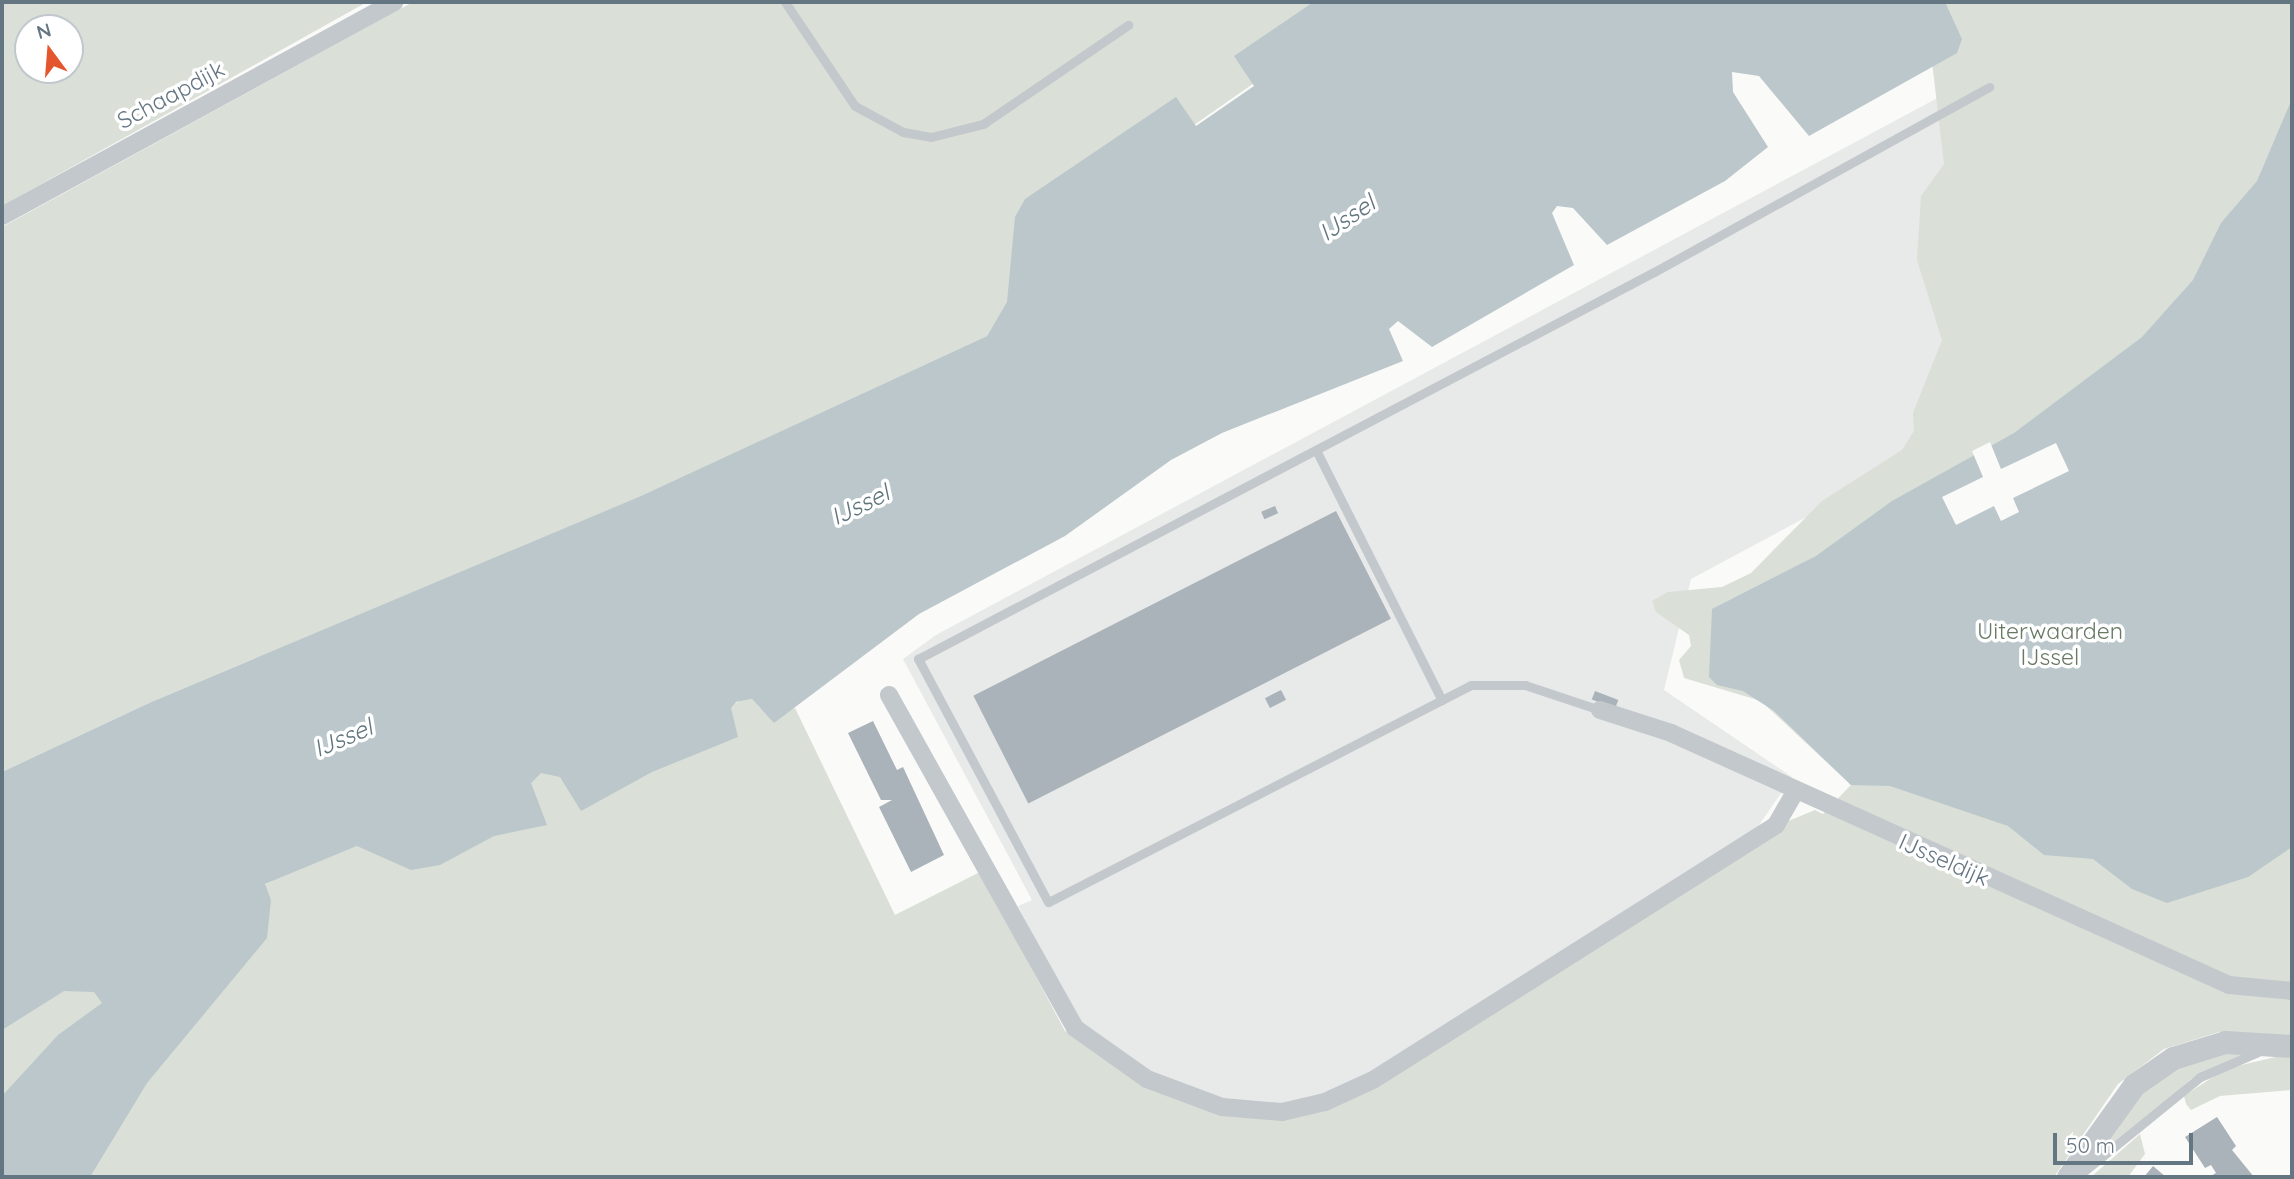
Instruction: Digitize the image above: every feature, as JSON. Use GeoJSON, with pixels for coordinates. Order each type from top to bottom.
{"type":"FeatureCollection","features":[{"type":"Feature","properties":{"kind":"street","name":"Schaapdijk"},"geometry":{"type":"LineString","coordinates":[[2,216],[395,2]]}},
{"type":"Feature","properties":{"kind":"street"},"geometry":{"type":"LineString","coordinates":[[889,695],[1075,1028],[1147,1079],[1222,1107],[1282,1112],[1325,1102],[1373,1080],[1776,825],[1796,791]]}},
{"type":"Feature","properties":{"kind":"street","name":"IJsseldijk"},"geometry":{"type":"LineString","coordinates":[[1600,710],[1671,733],[2230,985],[2292,991]]}},
{"type":"Feature","properties":{"kind":"street"},"geometry":{"type":"LineString","coordinates":[[2068,1177],[2149,1073],[2198,1047],[2285,1045]]}},
{"type":"Feature","properties":{"kind":"lane","name":"Schaapdijk"},"geometry":{"type":"LineString","coordinates":[[364,19],[378,2]]}},
{"type":"Feature","properties":{"kind":"lane"},"geometry":{"type":"LineString","coordinates":[[785,2],[855,106],[902,132],[931,137],[983,124],[1128,25]]}},
{"type":"Feature","properties":{"kind":"lane"},"geometry":{"type":"LineString","coordinates":[[1600,710],[1525,685],[1471,685],[1048,902],[918,659],[1316,450],[1989,87]]}},
{"type":"Feature","properties":{"kind":"lane"},"geometry":{"type":"LineString","coordinates":[[1316,450],[1441,700]]}},
{"type":"Feature","properties":{"kind":"lane"},"geometry":{"type":"LineString","coordinates":[[2077,1177],[2200,1077],[2285,1045]]}},
{"type":"Feature","properties":{"kind":"shaded area"},"geometry":{"type":"Polygon","coordinates":[[[2098,12],[2039,392],[1691,579],[1664,690],[1792,777],[1755,831],[1347,1088],[1303,1103],[1231,1105],[1148,1073],[1079,1023],[1018,906],[1032,900],[903,659],[936,635],[2098,12]]]}},
{"type":"Feature","properties":{"kind":"green space"},"geometry":{"type":"Polygon","coordinates":[[[2,2],[367,2],[2,206],[2,2]]]}},
{"type":"Feature","properties":{"kind":"green space"},"geometry":{"type":"Polygon","coordinates":[[[413,2],[1313,2],[1239,53],[1257,81],[1014,251],[1008,302],[987,336],[642,496],[149,703],[2,772],[2,227],[413,2]]]}},
{"type":"Feature","properties":{"kind":"green space","name":"Uiterwaarden IJssel"},"geometry":{"type":"Polygon","coordinates":[[[1925,2],[2292,2],[2292,1038],[2219,1032],[2164,1049],[2118,1084],[2054,1177],[2,1177],[2,1016],[274,880],[544,769],[741,701],[752,699],[767,715],[795,708],[895,915],[980,872],[1065,1031],[1203,1107],[1316,1110],[1781,824],[1815,810],[1823,814],[1851,785],[1761,701],[1684,678],[1679,660],[1691,646],[1689,635],[1656,612],[1652,601],[1668,592],[1722,587],[1751,573],[1822,501],[1902,450],[1914,431],[1913,413],[1942,340],[1917,260],[1921,196],[1944,164],[1925,2]]]}},
{"type":"Feature","properties":{"kind":"green space"},"geometry":{"type":"Polygon","coordinates":[[[2250,1052],[2191,1079],[2091,1166],[2133,1097],[2174,1067],[2208,1054],[2250,1052]]]}},
{"type":"Feature","properties":{"kind":"green space"},"geometry":{"type":"Polygon","coordinates":[[[2292,1053],[2292,1090],[2220,1096],[2191,1110],[2186,1104],[2184,1096],[2225,1069],[2292,1053]]]}},
{"type":"Feature","properties":{"kind":"green space"},"geometry":{"type":"Polygon","coordinates":[[[2140,1134],[2145,1154],[2128,1177],[2091,1177],[2140,1134]]]}},
{"type":"Feature","properties":{"kind":"water","name":"IJssel"},"geometry":{"type":"Polygon","coordinates":[[[1313,2],[1945,2],[1962,39],[1957,53],[1809,136],[1759,76],[1732,72],[1733,92],[1768,147],[1725,181],[1607,245],[1573,208],[1557,206],[1552,213],[1574,265],[1432,347],[1398,321],[1389,329],[1403,361],[1222,433],[1171,460],[1065,536],[919,614],[774,723],[752,699],[736,702],[731,708],[738,737],[652,772],[581,811],[560,777],[541,773],[531,783],[547,825],[494,836],[440,865],[411,870],[357,846],[265,884],[271,900],[267,938],[147,1083],[90,1177],[2,1177],[2,1096],[58,1035],[102,1003],[94,992],[64,991],[2,1030],[2,772],[149,703],[641,496],[987,336],[1007,302],[1015,217],[1025,199],[1176,97],[1196,126],[1254,86],[1234,56],[1313,2]]]}},
{"type":"Feature","properties":{"kind":"water"},"geometry":{"type":"Polygon","coordinates":[[[2292,99],[2292,847],[2248,877],[2167,903],[2132,889],[2093,859],[2044,855],[2008,826],[1890,786],[1851,785],[1774,711],[1743,691],[1717,685],[1709,677],[1712,609],[1816,556],[1892,501],[2014,433],[2142,337],[2193,280],[2221,223],[2257,181],[2292,99]]]}},
{"type":"Feature","properties":{"kind":"pier"},"geometry":{"type":"Polygon","coordinates":[[[1990,442],[2001,469],[2056,443],[2069,471],[2013,498],[2019,512],[2001,521],[1994,506],[1956,525],[1942,497],[1983,477],[1972,451],[1990,442]]]}},
{"type":"Feature","properties":{"kind":"building"},"geometry":{"type":"Polygon","coordinates":[[[1275,506],[1278,513],[1264,519],[1261,512],[1275,506]]]}},
{"type":"Feature","properties":{"kind":"building"},"geometry":{"type":"Polygon","coordinates":[[[1336,511],[1391,619],[1028,804],[973,696],[1336,511]]]}},
{"type":"Feature","properties":{"kind":"building"},"geometry":{"type":"Polygon","coordinates":[[[1281,690],[1286,700],[1270,708],[1265,698],[1281,690]]]}},
{"type":"Feature","properties":{"kind":"building"},"geometry":{"type":"Polygon","coordinates":[[[1595,691],[1618,700],[1615,708],[1592,699],[1595,691]]]}},
{"type":"Feature","properties":{"kind":"building"},"geometry":{"type":"Polygon","coordinates":[[[873,721],[897,770],[903,767],[944,855],[911,872],[879,807],[892,800],[881,800],[848,733],[873,721]]]}},
{"type":"Feature","properties":{"kind":"building"},"geometry":{"type":"Polygon","coordinates":[[[2217,1117],[2236,1146],[2232,1150],[2254,1177],[2209,1177],[2216,1173],[2211,1165],[2205,1168],[2185,1137],[2217,1117]]]}},
{"type":"Feature","properties":{"kind":"building"},"geometry":{"type":"Polygon","coordinates":[[[2153,1166],[2166,1177],[2144,1177],[2153,1166]]]}}]}
